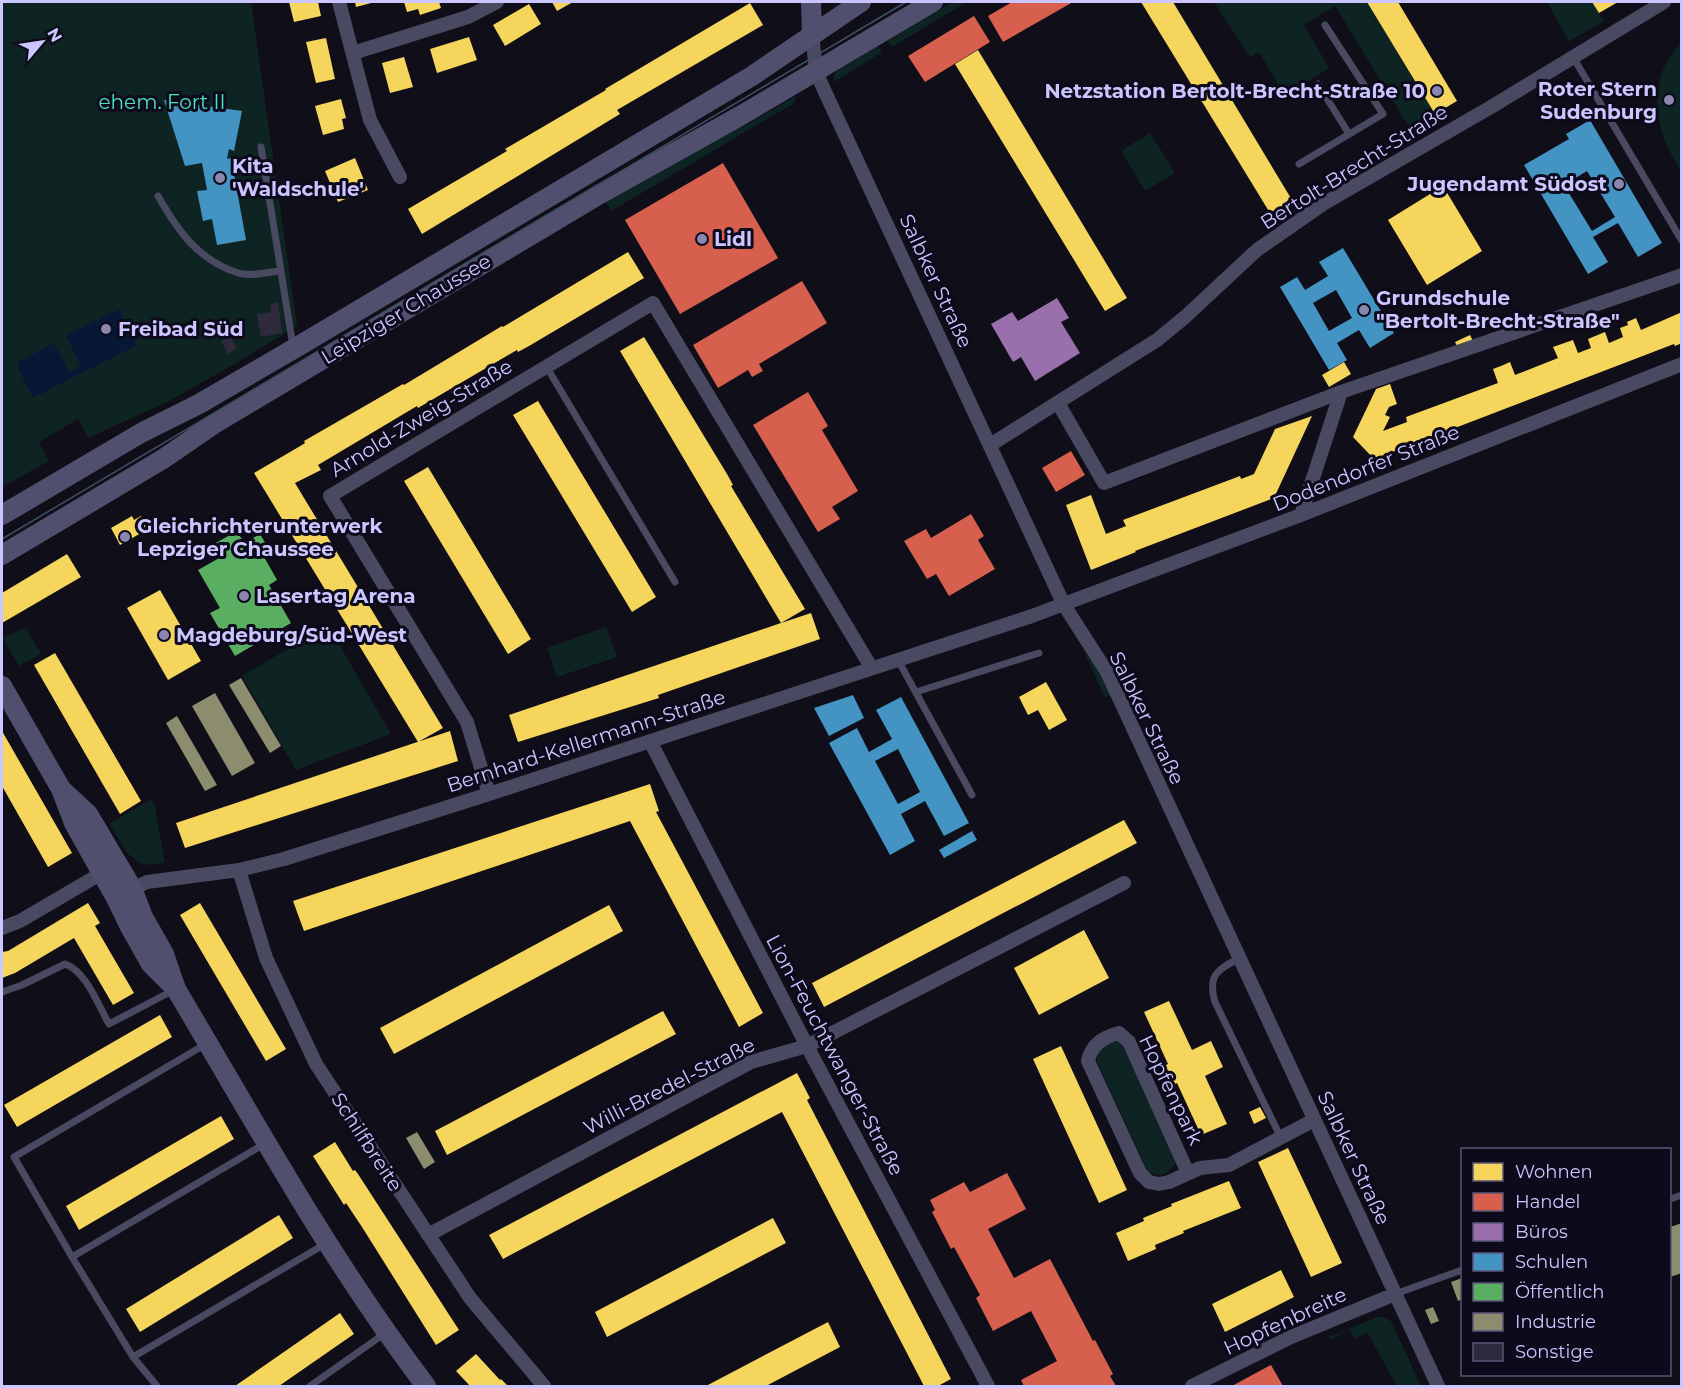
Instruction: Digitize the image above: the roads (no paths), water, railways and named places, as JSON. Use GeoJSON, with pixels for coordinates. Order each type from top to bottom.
{"type":"FeatureCollection","features":[{"type":"Feature","properties":{"kind":"main road"},"geometry":{"type":"LineString","coordinates":[[811,2],[812,33]]}},
{"type":"Feature","properties":{"kind":"main road","name":"Leipziger Chaussee"},"geometry":{"type":"LineString","coordinates":[[2,515],[141,433],[199,404],[297,347],[752,76],[779,59],[812,33],[861,2]]}},
{"type":"Feature","properties":{"kind":"main road","name":"Leipziger Chaussee"},"geometry":{"type":"LineString","coordinates":[[2,555],[144,471],[214,424],[600,194],[816,72],[933,2]]}},
{"type":"Feature","properties":{"kind":"main road"},"geometry":{"type":"LineString","coordinates":[[2,686],[61,789],[74,823],[102,873],[124,893],[143,917],[164,954],[176,989],[326,1243],[386,1334],[426,1386]]}},
{"type":"Feature","properties":{"kind":"main road"},"geometry":{"type":"LineString","coordinates":[[61,789],[88,813],[124,893]]}},
{"type":"Feature","properties":{"kind":"street"},"geometry":{"type":"LineString","coordinates":[[339,2],[370,120],[400,177]]}},
{"type":"Feature","properties":{"kind":"street"},"geometry":{"type":"LineString","coordinates":[[352,53],[468,17],[497,2]]}},
{"type":"Feature","properties":{"kind":"street","name":"Bertolt-Brecht-Straße"},"geometry":{"type":"LineString","coordinates":[[990,445],[1157,340],[1257,250],[1323,204],[1664,2]]}},
{"type":"Feature","properties":{"kind":"street","name":"Salbker Straße"},"geometry":{"type":"LineString","coordinates":[[812,33],[816,72],[1064,605],[1107,672],[1438,1386]]}},
{"type":"Feature","properties":{"kind":"street"},"geometry":{"type":"LineString","coordinates":[[1058,403],[1104,483],[1341,392],[1682,275]]}},
{"type":"Feature","properties":{"kind":"street","name":"Arnold-Zweig-Straße"},"geometry":{"type":"LineString","coordinates":[[489,794],[466,722],[330,496],[653,303],[872,667]]}},
{"type":"Feature","properties":{"kind":"street","name":"Dodendorfer Straße"},"geometry":{"type":"LineString","coordinates":[[1064,605],[1301,515],[1682,363]]}},
{"type":"Feature","properties":{"kind":"street"},"geometry":{"type":"LineString","coordinates":[[1301,515],[1341,392]]}},
{"type":"Feature","properties":{"kind":"street","name":"Bernhard-Kellermann-Straße"},"geometry":{"type":"LineString","coordinates":[[124,893],[147,882],[239,870],[284,859],[1064,605]]}},
{"type":"Feature","properties":{"kind":"street","name":"Lion-Feuchtwanger-Straße"},"geometry":{"type":"LineString","coordinates":[[650,741],[807,1046],[988,1386]]}},
{"type":"Feature","properties":{"kind":"street","name":"Schilfbreite"},"geometry":{"type":"LineString","coordinates":[[239,870],[266,958],[316,1064],[470,1298],[544,1386]]}},
{"type":"Feature","properties":{"kind":"street"},"geometry":{"type":"LineString","coordinates":[[2,928],[20,921],[102,873]]}},
{"type":"Feature","properties":{"kind":"street","name":"Willi-Bredel-Straße"},"geometry":{"type":"LineString","coordinates":[[428,1235],[751,1062],[807,1046],[1124,883]]}},
{"type":"Feature","properties":{"kind":"street","name":"Hopfenpark"},"geometry":{"type":"LineString","coordinates":[[1188,1173],[1129,1042],[1119,1033],[1106,1036],[1090,1050],[1088,1061],[1140,1173],[1149,1182],[1159,1184],[1169,1182],[1200,1168],[1229,1165],[1314,1120]]}},
{"type":"Feature","properties":{"kind":"street","name":"Hopfenbreite"},"geometry":{"type":"LineString","coordinates":[[1192,1386],[1291,1337],[1395,1294]]}},
{"type":"Feature","properties":{"kind":"lane"},"geometry":{"type":"LineString","coordinates":[[1299,164],[1383,114],[1325,25]]}},
{"type":"Feature","properties":{"kind":"lane"},"geometry":{"type":"LineString","coordinates":[[1573,57],[1682,241]]}},
{"type":"Feature","properties":{"kind":"lane"},"geometry":{"type":"LineString","coordinates":[[1318,84],[1349,134]]}},
{"type":"Feature","properties":{"kind":"lane"},"geometry":{"type":"LineString","coordinates":[[261,147],[292,340],[297,347]]}},
{"type":"Feature","properties":{"kind":"lane"},"geometry":{"type":"LineString","coordinates":[[158,196],[172,220],[198,252],[239,274],[280,271]]}},
{"type":"Feature","properties":{"kind":"lane"},"geometry":{"type":"LineString","coordinates":[[546,366],[675,582]]}},
{"type":"Feature","properties":{"kind":"lane"},"geometry":{"type":"LineString","coordinates":[[916,692],[1039,653]]}},
{"type":"Feature","properties":{"kind":"lane"},"geometry":{"type":"LineString","coordinates":[[897,659],[972,795]]}},
{"type":"Feature","properties":{"kind":"lane"},"geometry":{"type":"LineString","coordinates":[[1240,958],[1221,967],[1213,976],[1211,991],[1281,1138]]}},
{"type":"Feature","properties":{"kind":"lane"},"geometry":{"type":"LineString","coordinates":[[2,992],[22,986],[65,964],[74,968],[84,979],[108,1024],[176,989]]}},
{"type":"Feature","properties":{"kind":"lane"},"geometry":{"type":"LineString","coordinates":[[157,1386],[133,1358],[14,1157],[208,1042]]}},
{"type":"Feature","properties":{"kind":"lane"},"geometry":{"type":"LineString","coordinates":[[72,1257],[267,1142]]}},
{"type":"Feature","properties":{"kind":"lane"},"geometry":{"type":"LineString","coordinates":[[133,1358],[326,1243]]}},
{"type":"Feature","properties":{"kind":"lane"},"geometry":{"type":"LineString","coordinates":[[1395,1294],[1461,1270]]}},
{"type":"Feature","properties":{"kind":"lane"},"geometry":{"type":"LineString","coordinates":[[310,1386],[386,1334]]}},
{"type":"Feature","properties":{"kind":"water"},"geometry":{"type":"Polygon","coordinates":[[[119,309],[137,345],[33,398],[18,369],[19,362],[54,343],[69,372],[81,366],[66,336],[119,309]]]}},
{"type":"Feature","properties":{"kind":"tram line"},"geometry":{"type":"LineString","coordinates":[[2,539],[906,2]]}},
{"type":"Feature","properties":{"kind":"place","name":"Netzstation Bertolt-Brecht-Straße 10"},"geometry":{"type":"Point","coordinates":[1437,91]}},
{"type":"Feature","properties":{"kind":"place","name":"Roter Stern Sudenburg"},"geometry":{"type":"Point","coordinates":[1669,100]}},
{"type":"Feature","properties":{"kind":"place","name":"Kita 'Waldschule'"},"geometry":{"type":"Point","coordinates":[220,178]}},
{"type":"Feature","properties":{"kind":"place","name":"Jugendamt Südost"},"geometry":{"type":"Point","coordinates":[1619,184]}},
{"type":"Feature","properties":{"kind":"place","name":"Lidl"},"geometry":{"type":"Point","coordinates":[702,239]}},
{"type":"Feature","properties":{"kind":"place","name":"Grundschule \"Bertolt-Brecht-Straße\""},"geometry":{"type":"Point","coordinates":[1364,310]}},
{"type":"Feature","properties":{"kind":"place","name":"Freibad Süd"},"geometry":{"type":"Point","coordinates":[106,329]}},
{"type":"Feature","properties":{"kind":"place","name":"Gleichrichterunterwerk Lepziger Chaussee"},"geometry":{"type":"Point","coordinates":[125,537]}},
{"type":"Feature","properties":{"kind":"place","name":"Lasertag Arena"},"geometry":{"type":"Point","coordinates":[244,596]}},
{"type":"Feature","properties":{"kind":"place","name":"Magdeburg/Süd-West"},"geometry":{"type":"Point","coordinates":[164,635]}},
{"type":"Feature","properties":{"kind":"park label","name":"ehem. Fort II"},"geometry":{"type":"Point","coordinates":[162,102]}}]}
